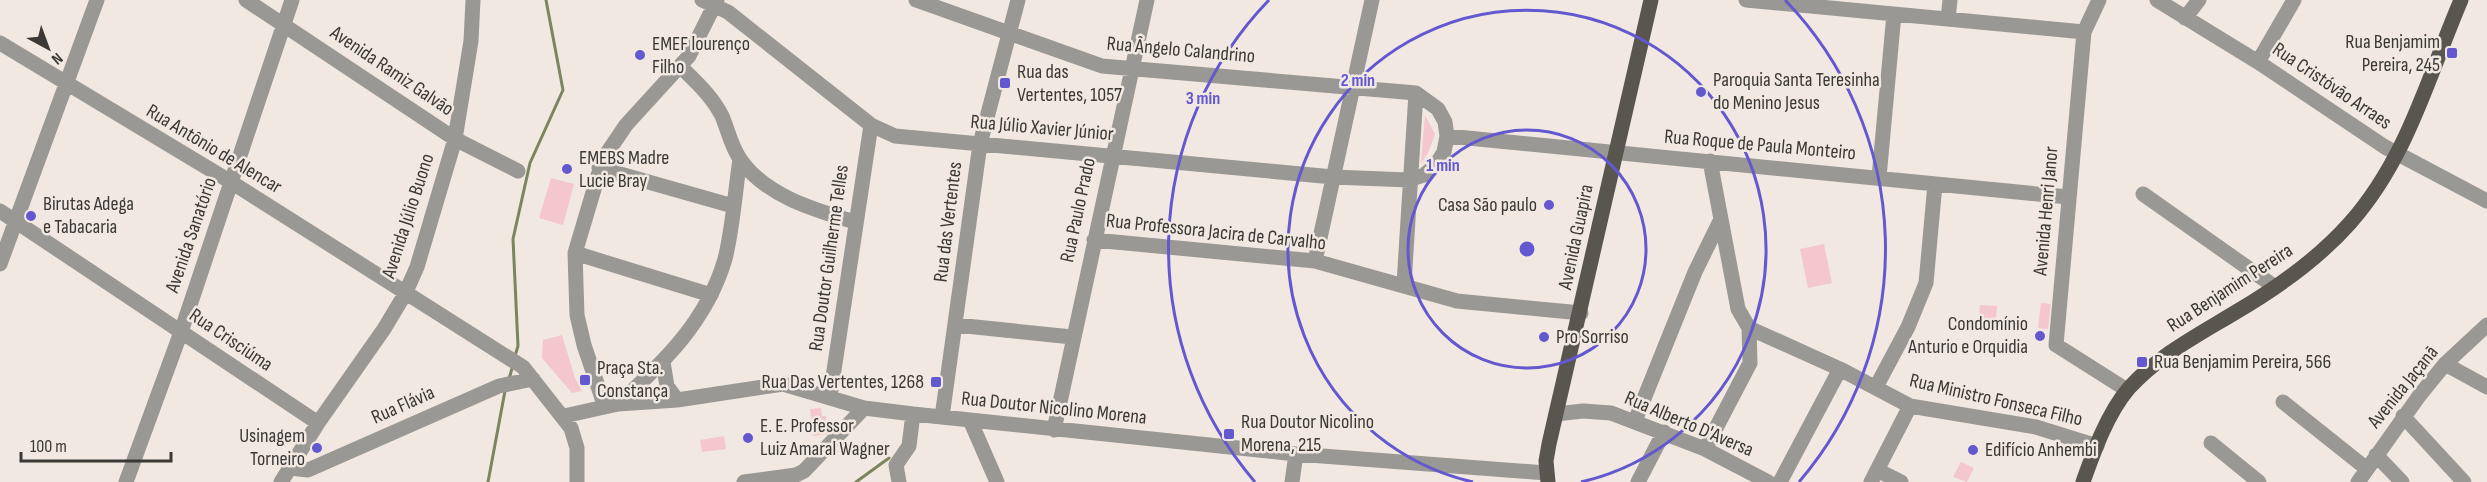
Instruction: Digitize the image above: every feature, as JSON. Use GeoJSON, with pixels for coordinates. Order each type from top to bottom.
{"type":"FeatureCollection","features":[{"type":"Feature","properties":{"kind":"main road","name":"Avenida Guapira"},"geometry":{"type":"LineString","coordinates":[[1547,477],[1556,414],[1581,313],[1650,0]]}},
{"type":"Feature","properties":{"kind":"main road","name":"Rua Benjamim Pereira"},"geometry":{"type":"LineString","coordinates":[[2084,482],[2111,416],[2127,390],[2174,349],[2275,287],[2307,264],[2350,224],[2368,201],[2398,155],[2461,0]]}},
{"type":"Feature","properties":{"kind":"street"},"geometry":{"type":"LineString","coordinates":[[0,264],[97,0]]}},
{"type":"Feature","properties":{"kind":"street","name":"Avenida Ramiz Galvão"},"geometry":{"type":"LineString","coordinates":[[246,0],[455,139],[518,171]]}},
{"type":"Feature","properties":{"kind":"street","name":"Avenida Sanatório"},"geometry":{"type":"LineString","coordinates":[[126,482],[181,332],[292,0]]}},
{"type":"Feature","properties":{"kind":"street","name":"Avenida Júlio Buono"},"geometry":{"type":"LineString","coordinates":[[281,482],[405,294],[420,256],[455,139],[471,41],[473,0]]}},
{"type":"Feature","properties":{"kind":"street","name":"Rua Ângelo Calandrino"},"geometry":{"type":"LineString","coordinates":[[916,0],[1096,64],[1131,69],[1416,93]]}},
{"type":"Feature","properties":{"kind":"street","name":"Rua das Vertentes"},"geometry":{"type":"LineString","coordinates":[[942,417],[980,144],[1018,0]]}},
{"type":"Feature","properties":{"kind":"street","name":"Rua Paulo Prado"},"geometry":{"type":"LineString","coordinates":[[1054,430],[1072,337],[1147,0]]}},
{"type":"Feature","properties":{"kind":"street"},"geometry":{"type":"LineString","coordinates":[[1315,261],[1372,0]]}},
{"type":"Feature","properties":{"kind":"street"},"geometry":{"type":"LineString","coordinates":[[1746,0],[2084,32]]}},
{"type":"Feature","properties":{"kind":"street"},"geometry":{"type":"LineString","coordinates":[[1948,19],[1950,0]]}},
{"type":"Feature","properties":{"kind":"street","name":"Avenida Henri Janor"},"geometry":{"type":"LineString","coordinates":[[2099,0],[2084,32],[2056,345],[2127,390]]}},
{"type":"Feature","properties":{"kind":"street","name":"Rua Cristóvão Arraes"},"geometry":{"type":"LineString","coordinates":[[2157,0],[2258,62],[2398,155],[2487,201]]}},
{"type":"Feature","properties":{"kind":"street"},"geometry":{"type":"LineString","coordinates":[[2185,18],[2199,0]]}},
{"type":"Feature","properties":{"kind":"street"},"geometry":{"type":"LineString","coordinates":[[2258,62],[2294,0]]}},
{"type":"Feature","properties":{"kind":"street"},"geometry":{"type":"LineString","coordinates":[[711,2],[696,43],[681,67],[626,125],[599,168],[575,253],[577,315],[584,345],[612,406],[663,362],[695,323],[711,295],[727,248],[740,159]]}},
{"type":"Feature","properties":{"kind":"street","name":"Rua Júlio Xavier Júnior"},"geometry":{"type":"LineString","coordinates":[[711,2],[728,12],[871,125],[895,136],[1333,177],[1409,180]]}},
{"type":"Feature","properties":{"kind":"street"},"geometry":{"type":"LineString","coordinates":[[1879,177],[1893,14]]}},
{"type":"Feature","properties":{"kind":"street","name":"Rua Antônio de Alencar"},"geometry":{"type":"LineString","coordinates":[[0,43],[231,182],[508,358],[564,416],[571,428],[577,448],[577,482]]}},
{"type":"Feature","properties":{"kind":"street"},"geometry":{"type":"LineString","coordinates":[[681,67],[715,105],[740,159],[761,179],[784,195],[823,213],[855,222]]}},
{"type":"Feature","properties":{"kind":"street"},"geometry":{"type":"LineString","coordinates":[[1404,284],[1409,180],[1416,93],[1428,99],[1438,109],[1445,122],[1447,136],[1444,152],[1436,165],[1424,175],[1409,180]]}},
{"type":"Feature","properties":{"kind":"street","name":"Rua Doutor Guilherme Telles"},"geometry":{"type":"LineString","coordinates":[[830,397],[871,125]]}},
{"type":"Feature","properties":{"kind":"street","name":"Rua Roque de Paula Monteiro"},"geometry":{"type":"LineString","coordinates":[[1447,136],[2068,197]]}},
{"type":"Feature","properties":{"kind":"street"},"geometry":{"type":"LineString","coordinates":[[1705,449],[1750,363],[1749,328],[1738,309],[1710,161]]}},
{"type":"Feature","properties":{"kind":"street"},"geometry":{"type":"LineString","coordinates":[[599,168],[733,206]]}},
{"type":"Feature","properties":{"kind":"street"},"geometry":{"type":"LineString","coordinates":[[1876,387],[1908,327],[1926,283],[1935,184]]}},
{"type":"Feature","properties":{"kind":"street"},"geometry":{"type":"LineString","coordinates":[[2143,194],[2275,287]]}},
{"type":"Feature","properties":{"kind":"street","name":"Rua Crisciúma"},"geometry":{"type":"LineString","coordinates":[[0,211],[318,423]]}},
{"type":"Feature","properties":{"kind":"street"},"geometry":{"type":"LineString","coordinates":[[1635,421],[1695,272],[1721,219]]}},
{"type":"Feature","properties":{"kind":"street","name":"Rua Professora Jacira de Carvalho"},"geometry":{"type":"LineString","coordinates":[[1094,240],[1315,261],[1475,304],[1581,313]]}},
{"type":"Feature","properties":{"kind":"street"},"geometry":{"type":"LineString","coordinates":[[575,253],[711,295]]}},
{"type":"Feature","properties":{"kind":"street"},"geometry":{"type":"LineString","coordinates":[[956,325],[1072,337]]}},
{"type":"Feature","properties":{"kind":"street","name":"Avenida Jaçanã"},"geometry":{"type":"LineString","coordinates":[[2358,482],[2403,417],[2445,364],[2487,325]]}},
{"type":"Feature","properties":{"kind":"street","name":"Rua Ministro Fonseca Filho"},"geometry":{"type":"LineString","coordinates":[[1749,328],[1840,369],[1910,406],[2036,427],[2097,446]]}},
{"type":"Feature","properties":{"kind":"street"},"geometry":{"type":"LineString","coordinates":[[500,386],[508,358]]}},
{"type":"Feature","properties":{"kind":"street"},"geometry":{"type":"LineString","coordinates":[[663,362],[667,386],[677,400]]}},
{"type":"Feature","properties":{"kind":"street"},"geometry":{"type":"LineString","coordinates":[[2445,364],[2487,387]]}},
{"type":"Feature","properties":{"kind":"street"},"geometry":{"type":"LineString","coordinates":[[1780,482],[1840,369]]}},
{"type":"Feature","properties":{"kind":"street","name":"Rua Flávia"},"geometry":{"type":"LineString","coordinates":[[290,468],[308,470],[500,386],[527,377]]}},
{"type":"Feature","properties":{"kind":"street","name":"Rua Doutor Nicolino Morena"},"geometry":{"type":"LineString","coordinates":[[564,416],[612,406],[677,400],[783,384],[864,408],[913,414],[1054,430],[1547,477]]}},
{"type":"Feature","properties":{"kind":"street"},"geometry":{"type":"LineString","coordinates":[[2283,402],[2367,469]]}},
{"type":"Feature","properties":{"kind":"street"},"geometry":{"type":"LineString","coordinates":[[1901,482],[1874,476],[1910,406]]}},
{"type":"Feature","properties":{"kind":"street"},"geometry":{"type":"LineString","coordinates":[[744,482],[796,475],[804,471],[864,408]]}},
{"type":"Feature","properties":{"kind":"street","name":"Rua Alberto D'Aversa"},"geometry":{"type":"LineString","coordinates":[[1556,414],[1597,411],[1611,413],[1705,449],[1768,482]]}},
{"type":"Feature","properties":{"kind":"street"},"geometry":{"type":"LineString","coordinates":[[900,482],[896,465],[909,446],[913,414]]}},
{"type":"Feature","properties":{"kind":"street"},"geometry":{"type":"LineString","coordinates":[[2403,417],[2464,482]]}},
{"type":"Feature","properties":{"kind":"street"},"geometry":{"type":"LineString","coordinates":[[970,420],[997,482]]}},
{"type":"Feature","properties":{"kind":"street"},"geometry":{"type":"LineString","coordinates":[[1638,482],[1664,432]]}},
{"type":"Feature","properties":{"kind":"street"},"geometry":{"type":"LineString","coordinates":[[2211,443],[2259,482]]}},
{"type":"Feature","properties":{"kind":"street"},"geometry":{"type":"LineString","coordinates":[[1292,482],[1296,454]]}},
{"type":"Feature","properties":{"kind":"street"},"geometry":{"type":"LineString","coordinates":[[2376,455],[2402,482]]}},
{"type":"Feature","properties":{"kind":"shaded area"},"geometry":{"type":"Polygon","coordinates":[[[1425,115],[1435,134],[1428,153],[1421,163],[1425,115]]]}},
{"type":"Feature","properties":{"kind":"shaded area"},"geometry":{"type":"Polygon","coordinates":[[[551,178],[574,184],[563,225],[539,218],[551,178]]]}},
{"type":"Feature","properties":{"kind":"shaded area"},"geometry":{"type":"Polygon","coordinates":[[[1824,244],[1832,283],[1808,288],[1800,249],[1824,244]]]}},
{"type":"Feature","properties":{"kind":"shaded area"},"geometry":{"type":"Polygon","coordinates":[[[2041,303],[2051,304],[2048,329],[2038,328],[2041,303]]]}},
{"type":"Feature","properties":{"kind":"shaded area"},"geometry":{"type":"Polygon","coordinates":[[[1980,305],[1997,306],[1995,332],[1978,330],[1980,305]]]}},
{"type":"Feature","properties":{"kind":"shaded area"},"geometry":{"type":"Polygon","coordinates":[[[562,335],[575,378],[582,391],[572,393],[542,358],[543,340],[562,335]]]}},
{"type":"Feature","properties":{"kind":"shaded area"},"geometry":{"type":"Polygon","coordinates":[[[821,408],[822,416],[826,416],[828,434],[813,436],[810,409],[821,408]]]}},
{"type":"Feature","properties":{"kind":"shaded area"},"geometry":{"type":"Polygon","coordinates":[[[724,436],[726,449],[702,452],[700,440],[724,436]]]}},
{"type":"Feature","properties":{"kind":"shaded area"},"geometry":{"type":"Polygon","coordinates":[[[1961,462],[1974,468],[1967,482],[1953,477],[1961,462]]]}},
{"type":"Feature","properties":{"kind":"waterway"},"geometry":{"type":"LineString","coordinates":[[515,356],[518,346],[513,239],[530,163],[563,90],[546,0]]}},
{"type":"Feature","properties":{"kind":"waterway"},"geometry":{"type":"LineString","coordinates":[[509,379],[513,365]]}},
{"type":"Feature","properties":{"kind":"waterway"},"geometry":{"type":"LineString","coordinates":[[488,482],[505,391]]}},
{"type":"Feature","properties":{"kind":"waterway"},"geometry":{"type":"LineString","coordinates":[[856,482],[889,458]]}},
{"type":"Feature","properties":{"kind":"place","name":"Rua Benjamim Pereira, 245"},"geometry":{"type":"Point","coordinates":[2452,53]}},
{"type":"Feature","properties":{"kind":"place","name":"EMEF lourenço Filho"},"geometry":{"type":"Point","coordinates":[640,55]}},
{"type":"Feature","properties":{"kind":"place","name":"Rua das Vertentes, 1057"},"geometry":{"type":"Point","coordinates":[1005,83]}},
{"type":"Feature","properties":{"kind":"place","name":"Paroquia Santa Teresinha do Menino Jesus"},"geometry":{"type":"Point","coordinates":[1701,92]}},
{"type":"Feature","properties":{"kind":"place","name":"EMEBS Madre Lucie Bray"},"geometry":{"type":"Point","coordinates":[567,169]}},
{"type":"Feature","properties":{"kind":"place","name":"Casa São paulo"},"geometry":{"type":"Point","coordinates":[1549,205]}},
{"type":"Feature","properties":{"kind":"place","name":"Birutas Adega e Tabacaria"},"geometry":{"type":"Point","coordinates":[31,216]}},
{"type":"Feature","properties":{"kind":"place","name":"Condomínio Anturio e Orquidia"},"geometry":{"type":"Point","coordinates":[2040,336]}},
{"type":"Feature","properties":{"kind":"place","name":"Pro Sorriso"},"geometry":{"type":"Point","coordinates":[1544,337]}},
{"type":"Feature","properties":{"kind":"place","name":"Rua Benjamim Pereira, 566"},"geometry":{"type":"Point","coordinates":[2142,362]}},
{"type":"Feature","properties":{"kind":"place","name":"Praça Sta. Constança"},"geometry":{"type":"Point","coordinates":[585,380]}},
{"type":"Feature","properties":{"kind":"place","name":"Rua Das Vertentes, 1268"},"geometry":{"type":"Point","coordinates":[936,382]}},
{"type":"Feature","properties":{"kind":"place","name":"Rua Doutor Nicolino Morena, 215"},"geometry":{"type":"Point","coordinates":[1229,434]}},
{"type":"Feature","properties":{"kind":"place","name":"E. E. Professor Luiz Amaral Wagner"},"geometry":{"type":"Point","coordinates":[748,438]}},
{"type":"Feature","properties":{"kind":"place","name":"Usinagem Torneiro"},"geometry":{"type":"Point","coordinates":[317,448]}},
{"type":"Feature","properties":{"kind":"place","name":"Edifício Anhembi"},"geometry":{"type":"Point","coordinates":[1973,450]}}]}
